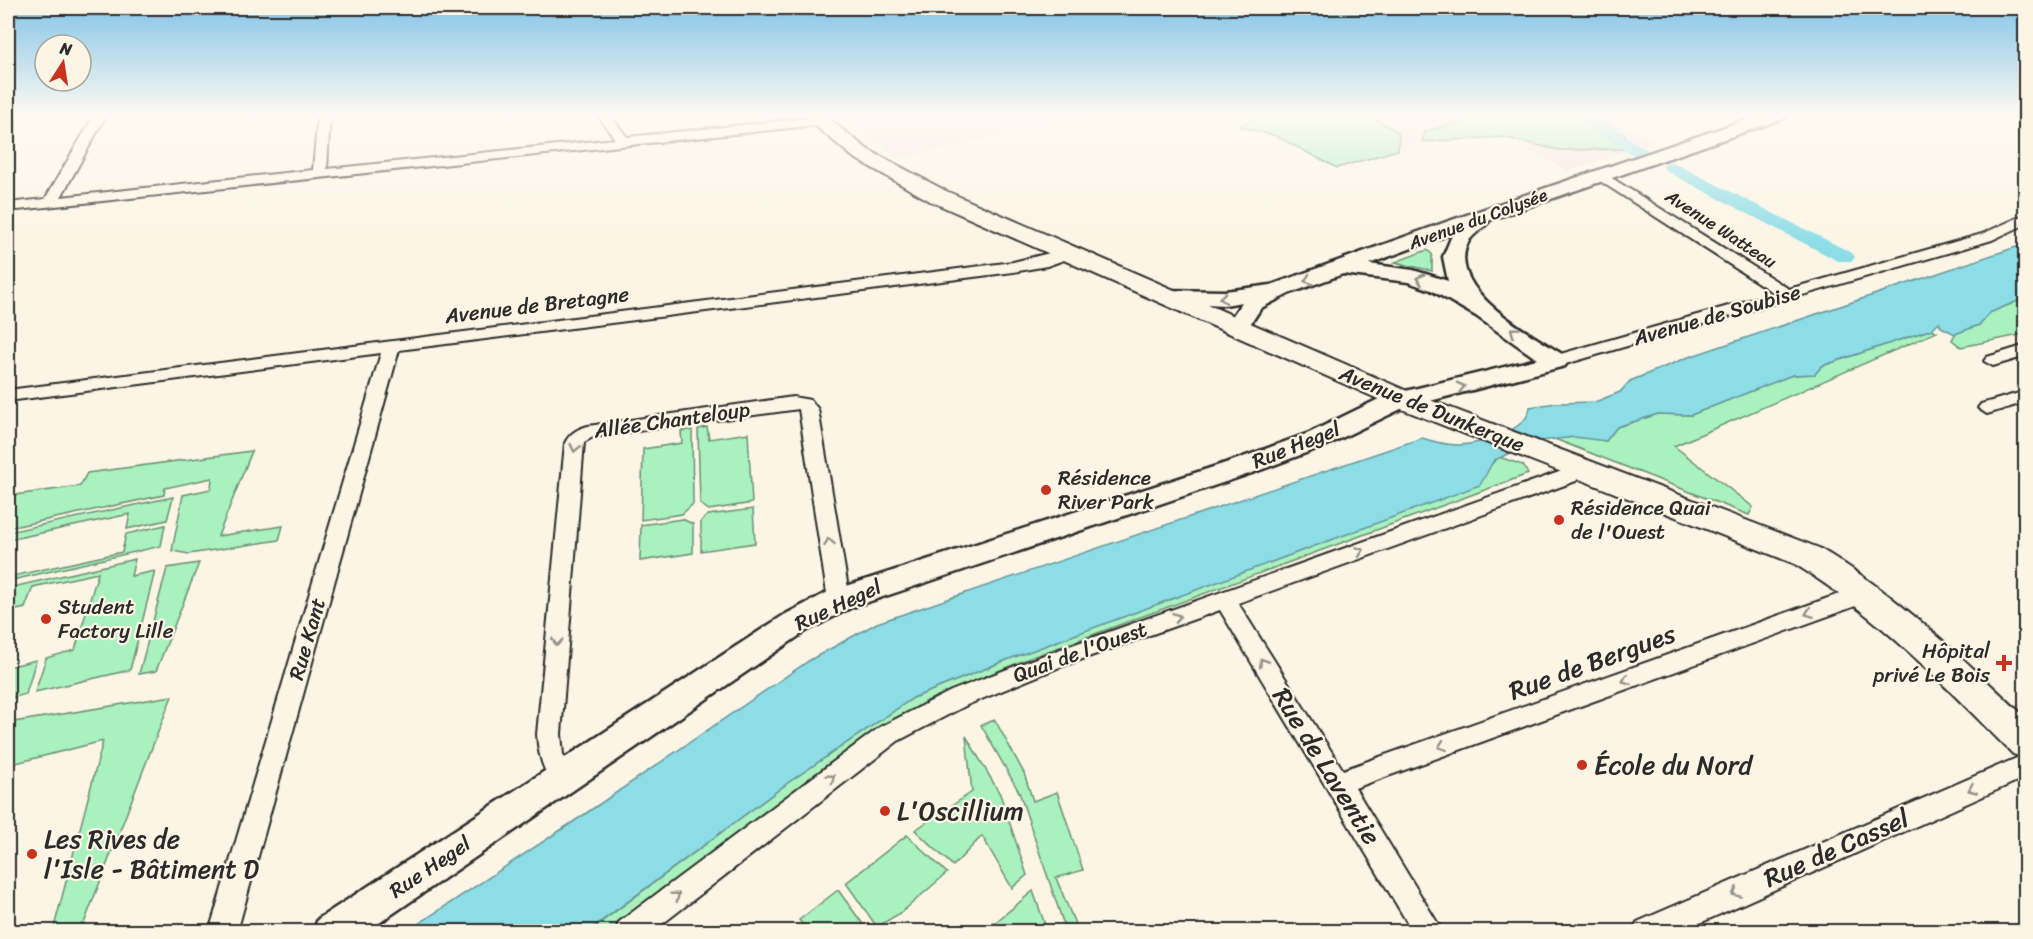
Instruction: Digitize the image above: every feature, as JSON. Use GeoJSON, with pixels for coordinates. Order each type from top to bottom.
{"type":"FeatureCollection","features":[{"type":"Feature","properties":{"kind":"main road","name":"Avenue de Dunkerque"},"geometry":{"type":"LineString","coordinates":[[869,158],[913,184],[1404,400],[1791,548],[1831,569],[1864,594],[1920,641],[2025,743]]}},
{"type":"Feature","properties":{"kind":"street"},"geometry":{"type":"LineString","coordinates":[[50,202],[76,158]]}},
{"type":"Feature","properties":{"kind":"street"},"geometry":{"type":"LineString","coordinates":[[320,174],[321,158]]}},
{"type":"Feature","properties":{"kind":"street"},"geometry":{"type":"LineString","coordinates":[[8,207],[474,158]]}},
{"type":"Feature","properties":{"kind":"street","name":"Avenue du Colysée"},"geometry":{"type":"LineString","coordinates":[[1165,295],[1226,298],[1280,289],[1654,158]]}},
{"type":"Feature","properties":{"kind":"street","name":"Avenue Watteau"},"geometry":{"type":"LineString","coordinates":[[1602,176],[1790,296]]}},
{"type":"Feature","properties":{"kind":"street"},"geometry":{"type":"LineString","coordinates":[[1474,301],[1460,285],[1454,273],[1455,249],[1466,230],[1491,214]]}},
{"type":"Feature","properties":{"kind":"street","name":"Avenue de Soubise"},"geometry":{"type":"LineString","coordinates":[[1404,400],[1556,361],[1790,296],[1987,237],[2025,218]]}},
{"type":"Feature","properties":{"kind":"street","name":"Avenue de Bretagne"},"geometry":{"type":"LineString","coordinates":[[8,395],[1013,267],[1047,261],[1070,253]]}},
{"type":"Feature","properties":{"kind":"street"},"geometry":{"type":"LineString","coordinates":[[1336,271],[1373,270],[1415,277],[1444,286],[1474,301],[1556,361]]}},
{"type":"Feature","properties":{"kind":"street","name":"Avenue du Colysée"},"geometry":{"type":"LineString","coordinates":[[1238,327],[1253,303],[1280,289]]}},
{"type":"Feature","properties":{"kind":"street","name":"Rue Kant"},"geometry":{"type":"LineString","coordinates":[[223,932],[392,346]]}},
{"type":"Feature","properties":{"kind":"street"},"geometry":{"type":"LineString","coordinates":[[1993,361],[2025,350]]}},
{"type":"Feature","properties":{"kind":"street"},"geometry":{"type":"LineString","coordinates":[[1987,408],[2025,396]]}},
{"type":"Feature","properties":{"kind":"street","name":"Rue Hegel"},"geometry":{"type":"LineString","coordinates":[[332,932],[795,623],[838,600],[1245,466],[1318,439],[1383,406],[1404,400]]}},
{"type":"Feature","properties":{"kind":"street","name":"Allée Chanteloup"},"geometry":{"type":"LineString","coordinates":[[565,777],[551,758],[549,734],[574,443],[580,435],[716,413],[793,403],[804,404],[809,409],[838,600]]}},
{"type":"Feature","properties":{"kind":"street","name":"Quai de l'Ouest"},"geometry":{"type":"LineString","coordinates":[[629,932],[901,726],[978,689],[1569,476],[1583,468]]}},
{"type":"Feature","properties":{"kind":"street","name":"Rue de Bergues"},"geometry":{"type":"LineString","coordinates":[[1338,783],[1864,594]]}},
{"type":"Feature","properties":{"kind":"street","name":"Rue de Laventie"},"geometry":{"type":"LineString","coordinates":[[1225,600],[1429,932]]}},
{"type":"Feature","properties":{"kind":"street","name":"Rue de Cassel"},"geometry":{"type":"LineString","coordinates":[[1647,932],[2025,765]]}},
{"type":"Feature","properties":{"kind":"shaded area"},"geometry":{"type":"Polygon","coordinates":[[[1322,158],[1371,158],[1337,168],[1322,158]]]}},
{"type":"Feature","properties":{"kind":"shaded area"},"geometry":{"type":"Polygon","coordinates":[[[1542,158],[1608,158],[1568,171],[1542,158]]]}},
{"type":"Feature","properties":{"kind":"green space"},"geometry":{"type":"Polygon","coordinates":[[[1318,158],[1371,158],[1337,168],[1318,158]]]}},
{"type":"Feature","properties":{"kind":"green space"},"geometry":{"type":"Polygon","coordinates":[[[1427,250],[1432,254],[1432,271],[1395,262],[1427,250]]]}},
{"type":"Feature","properties":{"kind":"green space"},"geometry":{"type":"Polygon","coordinates":[[[2025,298],[2025,334],[1961,347],[1952,340],[1955,334],[1979,325],[1989,313],[2025,298]]]}},
{"type":"Feature","properties":{"kind":"green space"},"geometry":{"type":"Polygon","coordinates":[[[1932,329],[1937,332],[1674,446],[1753,507],[1749,515],[1552,438],[1585,437],[1606,441],[1617,427],[1658,414],[1691,415],[1792,375],[1815,374],[1822,366],[1932,329]]]}},
{"type":"Feature","properties":{"kind":"green space"},"geometry":{"type":"Polygon","coordinates":[[[707,427],[709,439],[748,433],[752,503],[709,510],[700,504],[698,429],[707,427]]]}},
{"type":"Feature","properties":{"kind":"green space"},"geometry":{"type":"Polygon","coordinates":[[[692,430],[693,504],[682,514],[641,520],[643,449],[682,443],[681,431],[692,430]]]}},
{"type":"Feature","properties":{"kind":"green space"},"geometry":{"type":"Polygon","coordinates":[[[252,451],[218,536],[283,526],[279,540],[189,554],[172,551],[183,495],[211,489],[212,478],[165,488],[164,495],[8,528],[8,496],[80,486],[87,473],[252,451]]]}},
{"type":"Feature","properties":{"kind":"green space"},"geometry":{"type":"Polygon","coordinates":[[[1499,457],[1523,465],[1528,474],[1027,659],[924,702],[610,931],[588,932],[789,782],[913,698],[1009,659],[1479,485],[1488,467],[1499,457]]]}},
{"type":"Feature","properties":{"kind":"green space"},"geometry":{"type":"Polygon","coordinates":[[[173,497],[167,520],[127,529],[130,514],[8,540],[8,532],[173,497]]]}},
{"type":"Feature","properties":{"kind":"green space"},"geometry":{"type":"Polygon","coordinates":[[[753,509],[755,543],[701,551],[701,521],[708,515],[753,509]]]}},
{"type":"Feature","properties":{"kind":"green space"},"geometry":{"type":"Polygon","coordinates":[[[682,519],[693,524],[693,553],[640,561],[641,525],[682,519]]]}},
{"type":"Feature","properties":{"kind":"green space"},"geometry":{"type":"Polygon","coordinates":[[[165,525],[161,546],[8,581],[8,577],[122,552],[126,534],[165,525]]]}},
{"type":"Feature","properties":{"kind":"green space"},"geometry":{"type":"Polygon","coordinates":[[[135,559],[131,576],[155,571],[130,670],[35,692],[46,658],[75,650],[98,573],[33,587],[25,608],[8,612],[8,588],[135,559]]]}},
{"type":"Feature","properties":{"kind":"green space"},"geometry":{"type":"Polygon","coordinates":[[[199,563],[156,671],[139,674],[167,568],[199,563]]]}},
{"type":"Feature","properties":{"kind":"green space"},"geometry":{"type":"Polygon","coordinates":[[[36,660],[26,694],[8,699],[8,667],[36,660]]]}},
{"type":"Feature","properties":{"kind":"green space"},"geometry":{"type":"Polygon","coordinates":[[[172,696],[81,931],[53,931],[103,741],[8,765],[8,723],[172,696]]]}},
{"type":"Feature","properties":{"kind":"green space"},"geometry":{"type":"Polygon","coordinates":[[[995,720],[1024,773],[1033,801],[1057,792],[1083,870],[1056,878],[1078,931],[1066,931],[1019,792],[981,725],[995,720]]]}},
{"type":"Feature","properties":{"kind":"green space"},"geometry":{"type":"Polygon","coordinates":[[[966,736],[1000,794],[1027,875],[1012,888],[982,836],[953,866],[915,830],[972,792],[966,736]]]}},
{"type":"Feature","properties":{"kind":"green space"},"geometry":{"type":"Polygon","coordinates":[[[907,835],[947,873],[902,912],[877,927],[846,883],[907,835]]]}},
{"type":"Feature","properties":{"kind":"green space"},"geometry":{"type":"Polygon","coordinates":[[[838,890],[868,931],[808,931],[799,920],[838,890]]]}},
{"type":"Feature","properties":{"kind":"green space"},"geometry":{"type":"Polygon","coordinates":[[[1033,891],[1047,930],[1016,925],[1006,931],[985,931],[1033,891]]]}},
{"type":"Feature","properties":{"kind":"water"},"geometry":{"type":"Polygon","coordinates":[[[2025,244],[2025,298],[1989,313],[1979,325],[1955,334],[1941,327],[1939,322],[1932,329],[1822,366],[1815,374],[1792,375],[1691,415],[1658,414],[1617,427],[1606,441],[1574,437],[1540,441],[1494,460],[1480,485],[1009,659],[913,698],[789,782],[588,931],[406,932],[585,814],[810,660],[877,623],[1422,438],[1459,445],[1490,439],[1502,435],[1521,423],[1530,407],[1556,403],[1595,402],[1620,392],[1630,381],[1686,358],[2025,244]]]}},
{"type":"Feature","properties":{"kind":"waterway"},"geometry":{"type":"LineString","coordinates":[[1672,167],[1845,257]]}},
{"type":"Feature","properties":{"kind":"place","name":"Résidence River Park"},"geometry":{"type":"Point","coordinates":[1046,490]}},
{"type":"Feature","properties":{"kind":"place","name":"Résidence Quai de l'Ouest"},"geometry":{"type":"Point","coordinates":[1559,520]}},
{"type":"Feature","properties":{"kind":"place","name":"Student Factory Lille"},"geometry":{"type":"Point","coordinates":[46,619]}},
{"type":"Feature","properties":{"kind":"place","name":"Hôpital privé Le Bois"},"geometry":{"type":"Point","coordinates":[2004,663]}},
{"type":"Feature","properties":{"kind":"place","name":"École du Nord"},"geometry":{"type":"Point","coordinates":[1582,765]}},
{"type":"Feature","properties":{"kind":"place","name":"L'Oscillium"},"geometry":{"type":"Point","coordinates":[885,811]}},
{"type":"Feature","properties":{"kind":"place","name":"Les Rives de l'Isle - Bâtiment D"},"geometry":{"type":"Point","coordinates":[32,854]}}]}
